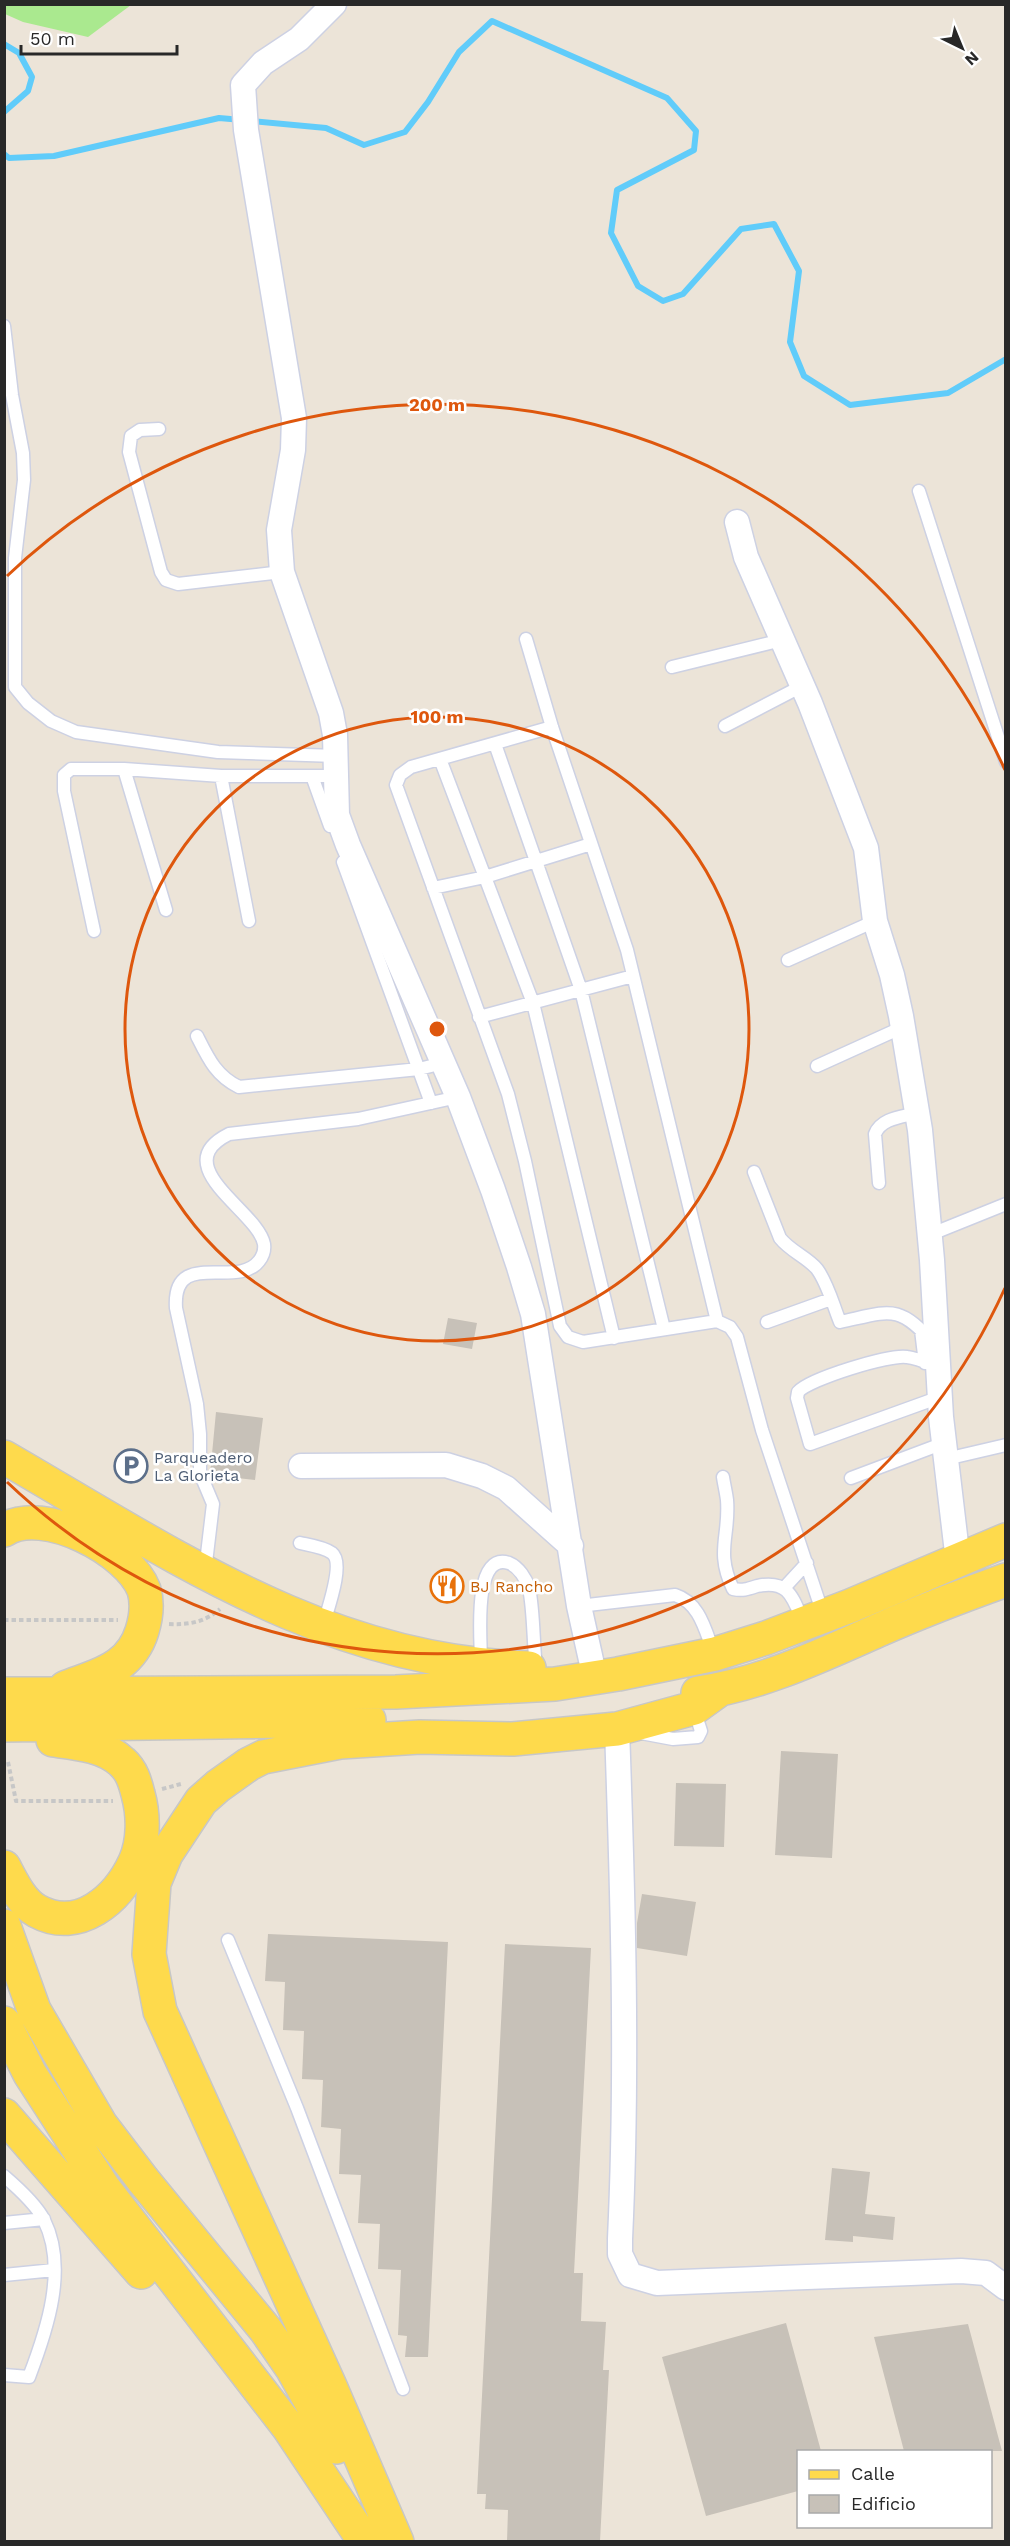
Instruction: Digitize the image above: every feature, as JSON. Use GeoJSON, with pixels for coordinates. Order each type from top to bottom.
{"type":"FeatureCollection","features":[{"type":"Feature","properties":{"kind":"main road"},"geometry":{"type":"LineString","coordinates":[[4,1457],[218,1581],[322,1628],[402,1651],[481,1664],[605,1672]]}},
{"type":"Feature","properties":{"kind":"main road"},"geometry":{"type":"LineString","coordinates":[[4,1530],[32,1522],[87,1536],[117,1557],[135,1576],[144,1590],[147,1615],[138,1644],[119,1664],[52,1693]]}},
{"type":"Feature","properties":{"kind":"main road"},"geometry":{"type":"LineString","coordinates":[[4,1694],[396,1692],[555,1684],[605,1672],[715,1654],[813,1620],[1005,1540]]}},
{"type":"Feature","properties":{"kind":"main road"},"geometry":{"type":"LineString","coordinates":[[397,2541],[330,2386],[160,2011],[149,1954],[154,1883],[166,1854],[201,1801],[235,1772],[263,1756],[379,1738],[513,1739],[617,1729],[789,1668],[923,1610],[1005,1580]]}},
{"type":"Feature","properties":{"kind":"main road"},"geometry":{"type":"LineString","coordinates":[[4,1725],[137,1725],[549,1716],[706,1699]]}},
{"type":"Feature","properties":{"kind":"main road"},"geometry":{"type":"LineString","coordinates":[[4,1867],[22,1898],[36,1910],[51,1917],[81,1917],[97,1911],[127,1876],[136,1860],[142,1829],[141,1805],[134,1778],[122,1762],[96,1747],[14,1736],[6,1747]]}},
{"type":"Feature","properties":{"kind":"main road"},"geometry":{"type":"LineString","coordinates":[[4,1926],[34,2010],[101,2125],[265,2329],[292,2368],[384,2541]]}},
{"type":"Feature","properties":{"kind":"main road"},"geometry":{"type":"LineString","coordinates":[[4,2022],[30,2074],[103,2187],[282,2419],[363,2541]]}},
{"type":"Feature","properties":{"kind":"main road"},"geometry":{"type":"LineString","coordinates":[[4,2115],[126,2254],[363,2541]]}},
{"type":"Feature","properties":{"kind":"street"},"geometry":{"type":"LineString","coordinates":[[334,4],[299,39],[263,63],[243,86],[246,130],[294,418],[293,450],[279,530],[282,572],[331,713],[335,735],[337,814],[348,845],[458,1097],[493,1190],[533,1314],[579,1606],[605,1672]]}},
{"type":"Feature","properties":{"kind":"street"},"geometry":{"type":"LineString","coordinates":[[737,522],[746,558],[802,686],[866,848],[874,921],[892,975],[917,1113],[929,1235],[933,1359],[940,1397],[958,1561]]}},
{"type":"Feature","properties":{"kind":"street"},"geometry":{"type":"LineString","coordinates":[[301,1466],[446,1465],[482,1476],[506,1488],[571,1546]]}},
{"type":"Feature","properties":{"kind":"street"},"geometry":{"type":"LineString","coordinates":[[617,1729],[624,1996],[624,2140],[620,2254],[630,2275],[657,2283],[961,2271],[986,2272],[1005,2288]]}},
{"type":"Feature","properties":{"kind":"lane"},"geometry":{"type":"LineString","coordinates":[[4,326],[12,395],[23,453],[24,480],[15,558],[15,687],[28,703],[51,721],[76,732],[336,766]]}},
{"type":"Feature","properties":{"kind":"lane"},"geometry":{"type":"LineString","coordinates":[[159,429],[140,430],[131,436],[129,452],[166,580],[178,584],[282,572]]}},
{"type":"Feature","properties":{"kind":"lane"},"geometry":{"type":"LineString","coordinates":[[919,491],[1005,762]]}},
{"type":"Feature","properties":{"kind":"lane"},"geometry":{"type":"LineString","coordinates":[[526,639],[552,727],[633,976],[717,1321]]}},
{"type":"Feature","properties":{"kind":"lane"},"geometry":{"type":"LineString","coordinates":[[672,667],[782,640]]}},
{"type":"Feature","properties":{"kind":"lane"},"geometry":{"type":"LineString","coordinates":[[724,726],[802,686]]}},
{"type":"Feature","properties":{"kind":"lane"},"geometry":{"type":"LineString","coordinates":[[552,727],[411,767],[400,775],[396,785],[508,1094],[525,1161],[560,1326],[568,1337],[583,1342],[717,1321],[730,1326],[737,1337],[762,1430],[807,1563],[813,1620]]}},
{"type":"Feature","properties":{"kind":"lane"},"geometry":{"type":"LineString","coordinates":[[495,744],[581,990],[664,1329]]}},
{"type":"Feature","properties":{"kind":"lane"},"geometry":{"type":"LineString","coordinates":[[440,759],[533,1003],[614,1338]]}},
{"type":"Feature","properties":{"kind":"lane"},"geometry":{"type":"LineString","coordinates":[[94,931],[64,791],[64,775],[71,769],[124,769],[221,776],[312,776],[336,766]]}},
{"type":"Feature","properties":{"kind":"lane"},"geometry":{"type":"LineString","coordinates":[[124,769],[166,910]]}},
{"type":"Feature","properties":{"kind":"lane"},"geometry":{"type":"LineString","coordinates":[[221,776],[249,921]]}},
{"type":"Feature","properties":{"kind":"lane"},"geometry":{"type":"LineString","coordinates":[[312,776],[431,1103]]}},
{"type":"Feature","properties":{"kind":"lane"},"geometry":{"type":"LineString","coordinates":[[433,888],[485,877],[591,844]]}},
{"type":"Feature","properties":{"kind":"lane"},"geometry":{"type":"LineString","coordinates":[[788,960],[874,921]]}},
{"type":"Feature","properties":{"kind":"lane"},"geometry":{"type":"LineString","coordinates":[[479,1017],[633,976]]}},
{"type":"Feature","properties":{"kind":"lane"},"geometry":{"type":"LineString","coordinates":[[817,1066],[903,1027]]}},
{"type":"Feature","properties":{"kind":"lane"},"geometry":{"type":"LineString","coordinates":[[197,1036],[213,1068],[227,1082],[239,1088],[443,1064]]}},
{"type":"Feature","properties":{"kind":"lane"},"geometry":{"type":"LineString","coordinates":[[218,1581],[213,1504],[200,1473],[197,1404],[176,1300],[180,1285],[195,1273],[203,1271],[243,1273],[258,1264],[264,1248],[261,1236],[214,1180],[208,1165],[210,1150],[214,1144],[229,1134],[358,1119],[458,1097]]}},
{"type":"Feature","properties":{"kind":"lane"},"geometry":{"type":"LineString","coordinates":[[879,1183],[875,1134],[877,1128],[884,1122],[917,1113]]}},
{"type":"Feature","properties":{"kind":"lane"},"geometry":{"type":"LineString","coordinates":[[754,1172],[780,1238],[816,1268],[840,1322],[888,1312],[901,1314],[921,1329],[933,1359]]}},
{"type":"Feature","properties":{"kind":"lane"},"geometry":{"type":"LineString","coordinates":[[929,1235],[1005,1204]]}},
{"type":"Feature","properties":{"kind":"lane"},"geometry":{"type":"LineString","coordinates":[[767,1322],[831,1299]]}},
{"type":"Feature","properties":{"kind":"lane"},"geometry":{"type":"LineString","coordinates":[[921,1329],[933,1359]]}},
{"type":"Feature","properties":{"kind":"lane"},"geometry":{"type":"LineString","coordinates":[[933,1359],[897,1357],[868,1364],[803,1386],[797,1398],[810,1444],[940,1397]]}},
{"type":"Feature","properties":{"kind":"lane"},"geometry":{"type":"LineString","coordinates":[[851,1478],[945,1451],[1005,1445]]}},
{"type":"Feature","properties":{"kind":"lane"},"geometry":{"type":"LineString","coordinates":[[723,1477],[727,1501],[723,1549],[727,1575],[733,1589],[745,1591],[774,1585],[784,1588],[791,1593],[813,1620]]}},
{"type":"Feature","properties":{"kind":"lane"},"geometry":{"type":"LineString","coordinates":[[300,1543],[331,1552],[336,1558],[338,1569],[322,1628]]}},
{"type":"Feature","properties":{"kind":"lane"},"geometry":{"type":"LineString","coordinates":[[481,1664],[483,1582],[489,1568],[496,1563],[510,1563],[521,1572],[528,1588],[536,1668]]}},
{"type":"Feature","properties":{"kind":"lane"},"geometry":{"type":"LineString","coordinates":[[784,1588],[807,1563]]}},
{"type":"Feature","properties":{"kind":"lane"},"geometry":{"type":"LineString","coordinates":[[579,1606],[675,1595],[687,1599],[697,1610],[715,1654]]}},
{"type":"Feature","properties":{"kind":"lane"},"geometry":{"type":"LineString","coordinates":[[228,1940],[297,2109],[403,2389]]}},
{"type":"Feature","properties":{"kind":"lane"},"geometry":{"type":"LineString","coordinates":[[4,2176],[17,2187],[44,2219],[52,2242],[54,2270],[49,2317],[29,2376],[4,2375]]}},
{"type":"Feature","properties":{"kind":"lane"},"geometry":{"type":"LineString","coordinates":[[4,2223],[44,2219]]}},
{"type":"Feature","properties":{"kind":"lane"},"geometry":{"type":"LineString","coordinates":[[4,2275],[54,2270]]}},
{"type":"Feature","properties":{"kind":"path"},"geometry":{"type":"LineString","coordinates":[[161,1623],[188,1625],[211,1617],[220,1609],[218,1581]]}},
{"type":"Feature","properties":{"kind":"path"},"geometry":{"type":"LineString","coordinates":[[4,1620],[122,1620]]}},
{"type":"Feature","properties":{"kind":"path"},"geometry":{"type":"LineString","coordinates":[[6,1747],[16,1801],[116,1801]]}},
{"type":"Feature","properties":{"kind":"green space"},"geometry":{"type":"Polygon","coordinates":[[[4,5],[131,5],[88,37],[23,22],[5,14],[4,5]]]}},
{"type":"Feature","properties":{"kind":"building"},"geometry":{"type":"Polygon","coordinates":[[[448,1318],[477,1323],[472,1349],[443,1344],[448,1318]]]}},
{"type":"Feature","properties":{"kind":"building"},"geometry":{"type":"Polygon","coordinates":[[[216,1412],[263,1418],[255,1480],[210,1475],[216,1412]]]}},
{"type":"Feature","properties":{"kind":"building"},"geometry":{"type":"Polygon","coordinates":[[[781,1751],[838,1754],[832,1858],[775,1855],[781,1751]]]}},
{"type":"Feature","properties":{"kind":"building"},"geometry":{"type":"Polygon","coordinates":[[[676,1783],[726,1784],[724,1847],[674,1846],[676,1783]]]}},
{"type":"Feature","properties":{"kind":"building"},"geometry":{"type":"Polygon","coordinates":[[[642,1894],[696,1902],[687,1956],[637,1948],[637,1923],[642,1894]]]}},
{"type":"Feature","properties":{"kind":"building"},"geometry":{"type":"Polygon","coordinates":[[[268,1934],[448,1942],[428,2357],[405,2357],[407,2336],[398,2335],[401,2270],[378,2269],[380,2224],[358,2223],[361,2175],[339,2174],[341,2129],[321,2127],[323,2080],[302,2079],[304,2031],[283,2030],[285,1982],[265,1981],[268,1934]]]}},
{"type":"Feature","properties":{"kind":"building"},"geometry":{"type":"Polygon","coordinates":[[[505,1944],[591,1948],[574,2273],[583,2273],[581,2321],[606,2322],[603,2370],[609,2370],[600,2541],[507,2541],[508,2510],[485,2509],[486,2494],[477,2494],[505,1944]]]}},
{"type":"Feature","properties":{"kind":"building"},"geometry":{"type":"Polygon","coordinates":[[[832,2168],[870,2172],[865,2214],[895,2217],[893,2240],[853,2236],[853,2242],[825,2240],[832,2168]]]}},
{"type":"Feature","properties":{"kind":"building"},"geometry":{"type":"Polygon","coordinates":[[[786,2323],[821,2450],[797,2450],[797,2491],[706,2516],[662,2357],[786,2323]]]}},
{"type":"Feature","properties":{"kind":"building"},"geometry":{"type":"Polygon","coordinates":[[[968,2324],[1002,2451],[904,2450],[874,2337],[968,2324]]]}},
{"type":"Feature","properties":{"kind":"waterway"},"geometry":{"type":"LineString","coordinates":[[252,121],[326,128],[364,145],[405,132],[428,102],[459,52],[492,21],[667,98],[696,131],[694,150],[617,190],[611,233],[638,286],[663,301],[683,294],[741,229],[774,224],[799,271],[790,342],[804,376],[850,405],[948,393],[1006,359]]}},
{"type":"Feature","properties":{"kind":"waterway"},"geometry":{"type":"LineString","coordinates":[[4,44],[19,53],[32,77],[28,91],[4,112]]}},
{"type":"Feature","properties":{"kind":"waterway"},"geometry":{"type":"LineString","coordinates":[[4,154],[9,158],[54,156],[219,118],[242,120]]}},
{"type":"Feature","properties":{"kind":"place","name":"Parqueadero La Glorieta"},"geometry":{"type":"Point","coordinates":[131,1466]}},
{"type":"Feature","properties":{"kind":"place","name":"BJ Rancho"},"geometry":{"type":"Point","coordinates":[447,1586]}}]}
